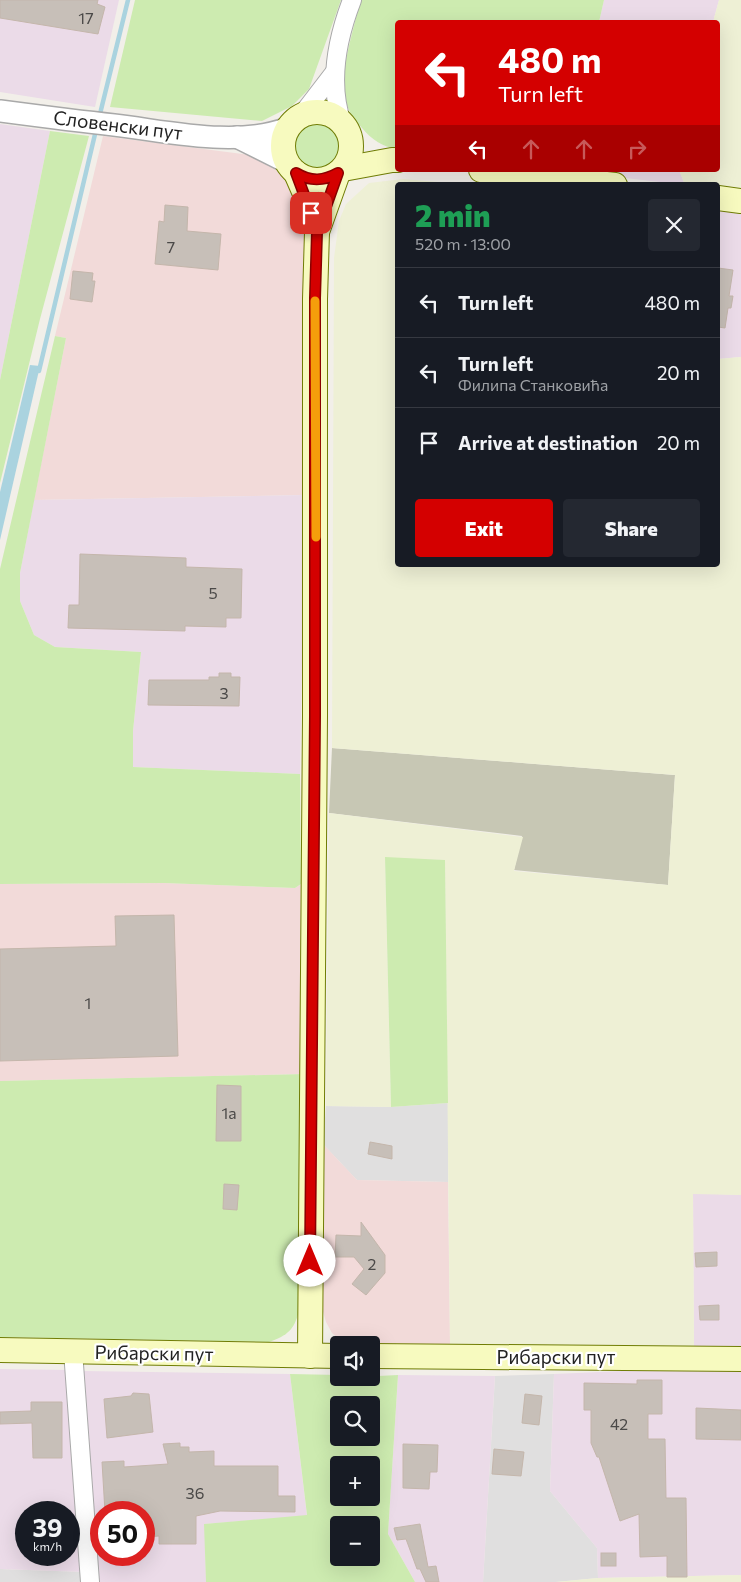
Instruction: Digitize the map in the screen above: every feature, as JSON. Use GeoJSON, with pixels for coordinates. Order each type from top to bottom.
{"type":"FeatureCollection","features":[{"type":"Feature","properties":{"kind":"main road"},"geometry":{"type":"LineString","coordinates":[[310,1356],[315,716],[315,298],[317,232],[306,196],[292,168],[283,141],[294,122],[315,112],[323,112],[344,126],[369,148],[395,160]]}},
{"type":"Feature","properties":{"kind":"main road"},"geometry":{"type":"LineString","coordinates":[[317,232],[340,171],[351,149],[344,126]]}},
{"type":"Feature","properties":{"kind":"main road"},"geometry":{"type":"LineString","coordinates":[[292,168],[310,180],[318,180],[325,179],[340,171],[395,160]]}},
{"type":"Feature","properties":{"kind":"main road"},"geometry":{"type":"LineString","coordinates":[[500,172],[588,182]]}},
{"type":"Feature","properties":{"kind":"main road"},"geometry":{"type":"LineString","coordinates":[[720,198],[741,201]]}},
{"type":"Feature","properties":{"kind":"main road","name":"Рибарски пут"},"geometry":{"type":"LineString","coordinates":[[0,1350],[330,1356]]}},
{"type":"Feature","properties":{"kind":"main road","name":"Рибарски пут"},"geometry":{"type":"LineString","coordinates":[[380,1356],[741,1359]]}},
{"type":"Feature","properties":{"kind":"street"},"geometry":{"type":"LineString","coordinates":[[344,126],[336,107],[334,74],[344,24],[352,0]]}},
{"type":"Feature","properties":{"kind":"street"},"geometry":{"type":"LineString","coordinates":[[294,122],[334,74]]}},
{"type":"Feature","properties":{"kind":"street","name":"Словенски пут"},"geometry":{"type":"LineString","coordinates":[[0,111],[175,133],[237,137],[271,134],[294,122]]}},
{"type":"Feature","properties":{"kind":"street","name":"Словенски пут"},"geometry":{"type":"LineString","coordinates":[[237,137],[292,168]]}},
{"type":"Feature","properties":{"kind":"street"},"geometry":{"type":"LineString","coordinates":[[73,1351],[90,1582]]}},
{"type":"Feature","properties":{"kind":"shaded area"},"geometry":{"type":"Polygon","coordinates":[[[0,0],[119,0],[95,107],[0,92],[0,0]]]}},
{"type":"Feature","properties":{"kind":"shaded area"},"geometry":{"type":"Polygon","coordinates":[[[604,0],[719,0],[714,20],[599,20],[604,0]]]}},
{"type":"Feature","properties":{"kind":"shaded area"},"geometry":{"type":"Polygon","coordinates":[[[719,0],[741,0],[741,190],[720,188],[720,182],[684,182],[680,172],[720,172],[720,20],[714,20],[719,0]]]}},
{"type":"Feature","properties":{"kind":"shaded area"},"geometry":{"type":"Polygon","coordinates":[[[0,124],[50,131],[0,380],[0,124]]]}},
{"type":"Feature","properties":{"kind":"shaded area"},"geometry":{"type":"Polygon","coordinates":[[[103,136],[258,156],[273,166],[286,181],[297,200],[307,233],[305,495],[34,500],[66,338],[55,336],[103,136]]]}},
{"type":"Feature","properties":{"kind":"shaded area"},"geometry":{"type":"Polygon","coordinates":[[[574,172],[680,172],[684,182],[659,182],[574,172]]]}},
{"type":"Feature","properties":{"kind":"shaded area"},"geometry":{"type":"Polygon","coordinates":[[[403,179],[438,182],[395,182],[395,567],[720,567],[720,359],[741,357],[741,1195],[693,1194],[694,1348],[450,1344],[445,860],[385,858],[391,1107],[326,1106],[329,813],[523,837],[514,871],[668,885],[675,775],[332,748],[334,258],[339,221],[346,204],[369,183],[403,179]]]}},
{"type":"Feature","properties":{"kind":"shaded area"},"geometry":{"type":"Polygon","coordinates":[[[720,208],[741,210],[741,357],[720,359],[720,208]]]}},
{"type":"Feature","properties":{"kind":"shaded area"},"geometry":{"type":"Polygon","coordinates":[[[305,495],[300,774],[133,767],[133,731],[141,652],[55,647],[34,635],[20,601],[20,573],[34,500],[305,495]]]}},
{"type":"Feature","properties":{"kind":"shaded area"},"geometry":{"type":"Polygon","coordinates":[[[332,748],[675,775],[668,885],[514,870],[522,836],[329,813],[332,748]]]}},
{"type":"Feature","properties":{"kind":"shaded area"},"geometry":{"type":"Polygon","coordinates":[[[164,883],[295,888],[301,884],[305,1074],[0,1081],[0,884],[164,883]]]}},
{"type":"Feature","properties":{"kind":"shaded area"},"geometry":{"type":"Polygon","coordinates":[[[448,1103],[448,1182],[357,1180],[323,1144],[326,1106],[391,1107],[448,1103]]]}},
{"type":"Feature","properties":{"kind":"shaded area"},"geometry":{"type":"Polygon","coordinates":[[[323,1144],[357,1180],[448,1182],[450,1344],[380,1345],[380,1336],[335,1336],[326,1322],[320,1301],[323,1144]]]}},
{"type":"Feature","properties":{"kind":"shaded area"},"geometry":{"type":"Polygon","coordinates":[[[693,1193],[741,1195],[741,1349],[694,1348],[693,1193]]]}},
{"type":"Feature","properties":{"kind":"shaded area"},"geometry":{"type":"Polygon","coordinates":[[[0,1369],[68,1370],[78,1501],[15,1501],[15,1566],[80,1566],[80,1522],[84,1572],[0,1569],[0,1369]]]}},
{"type":"Feature","properties":{"kind":"shaded area"},"geometry":{"type":"Polygon","coordinates":[[[667,1369],[741,1369],[741,1575],[598,1578],[597,1548],[550,1491],[554,1374],[667,1369]]]}},
{"type":"Feature","properties":{"kind":"shaded area"},"geometry":{"type":"Polygon","coordinates":[[[82,1371],[290,1374],[307,1516],[205,1524],[206,1582],[98,1582],[97,1566],[155,1566],[155,1501],[92,1501],[82,1371]]]}},
{"type":"Feature","properties":{"kind":"shaded area"},"geometry":{"type":"Polygon","coordinates":[[[554,1374],[550,1491],[597,1548],[598,1578],[556,1582],[483,1582],[495,1376],[554,1374]]]}},
{"type":"Feature","properties":{"kind":"shaded area"},"geometry":{"type":"Polygon","coordinates":[[[398,1375],[495,1376],[483,1582],[415,1582],[388,1534],[398,1375]]]}},
{"type":"Feature","properties":{"kind":"shaded area"},"geometry":{"type":"Polygon","coordinates":[[[0,1569],[84,1572],[85,1582],[0,1582],[0,1569]]]}},
{"type":"Feature","properties":{"kind":"shaded area"},"geometry":{"type":"Polygon","coordinates":[[[741,1575],[741,1582],[556,1582],[598,1578],[741,1575]]]}},
{"type":"Feature","properties":{"kind":"green space"},"geometry":{"type":"Polygon","coordinates":[[[135,0],[341,0],[309,89],[292,106],[262,121],[110,107],[135,0]]]}},
{"type":"Feature","properties":{"kind":"green space"},"geometry":{"type":"Polygon","coordinates":[[[360,0],[604,0],[599,20],[395,20],[395,149],[382,144],[369,136],[353,117],[344,95],[343,85],[346,61],[360,0]]]}},
{"type":"Feature","properties":{"kind":"green space"},"geometry":{"type":"Polygon","coordinates":[[[312,120],[322,120],[331,124],[339,132],[343,146],[339,160],[331,168],[322,172],[312,172],[303,168],[295,160],[291,151],[291,141],[295,132],[303,124],[312,120]]]}},
{"type":"Feature","properties":{"kind":"green space"},"geometry":{"type":"Polygon","coordinates":[[[50,131],[89,136],[40,319],[0,483],[0,380],[50,131]]]}},
{"type":"Feature","properties":{"kind":"green space"},"geometry":{"type":"Polygon","coordinates":[[[55,336],[66,338],[20,573],[20,601],[34,635],[55,647],[141,652],[133,731],[133,767],[300,774],[301,884],[295,888],[164,883],[0,884],[0,569],[55,336]]]}},
{"type":"Feature","properties":{"kind":"green space"},"geometry":{"type":"Polygon","coordinates":[[[385,857],[445,860],[448,1103],[391,1107],[385,857]]]}},
{"type":"Feature","properties":{"kind":"green space"},"geometry":{"type":"Polygon","coordinates":[[[305,1074],[299,1311],[295,1323],[286,1334],[269,1342],[0,1337],[0,1081],[305,1074]]]}},
{"type":"Feature","properties":{"kind":"green space"},"geometry":{"type":"Polygon","coordinates":[[[290,1374],[330,1375],[330,1386],[380,1386],[380,1376],[398,1375],[388,1534],[415,1582],[206,1582],[204,1524],[307,1515],[290,1374]]]}},
{"type":"Feature","properties":{"kind":"water"},"geometry":{"type":"Polygon","coordinates":[[[30,365],[40,366],[0,540],[0,492],[30,365]]]}},
{"type":"Feature","properties":{"kind":"building"},"geometry":{"type":"Polygon","coordinates":[[[0,0],[98,0],[97,4],[105,7],[98,34],[0,18],[0,0]]]}},
{"type":"Feature","properties":{"kind":"building"},"geometry":{"type":"Polygon","coordinates":[[[165,205],[188,207],[187,231],[221,234],[218,270],[155,264],[159,221],[164,222],[165,205]]]}},
{"type":"Feature","properties":{"kind":"building"},"geometry":{"type":"Polygon","coordinates":[[[720,268],[733,270],[729,296],[733,296],[731,308],[728,308],[725,328],[720,327],[720,268]]]}},
{"type":"Feature","properties":{"kind":"building"},"geometry":{"type":"Polygon","coordinates":[[[73,271],[93,273],[92,281],[95,281],[92,302],[70,299],[73,271]]]}},
{"type":"Feature","properties":{"kind":"building"},"geometry":{"type":"Polygon","coordinates":[[[80,554],[186,558],[186,567],[242,569],[241,618],[226,618],[226,627],[185,626],[185,631],[68,628],[69,605],[79,605],[80,554]]]}},
{"type":"Feature","properties":{"kind":"building"},"geometry":{"type":"Polygon","coordinates":[[[219,673],[231,673],[231,677],[240,677],[239,706],[148,705],[149,680],[209,680],[209,677],[219,677],[219,673]]]}},
{"type":"Feature","properties":{"kind":"building"},"geometry":{"type":"Polygon","coordinates":[[[174,915],[178,1056],[0,1061],[0,949],[116,946],[115,916],[174,915]]]}},
{"type":"Feature","properties":{"kind":"building"},"geometry":{"type":"Polygon","coordinates":[[[217,1085],[241,1086],[241,1141],[216,1141],[217,1085]]]}},
{"type":"Feature","properties":{"kind":"building"},"geometry":{"type":"Polygon","coordinates":[[[370,1142],[392,1146],[392,1159],[368,1154],[370,1142]]]}},
{"type":"Feature","properties":{"kind":"building"},"geometry":{"type":"Polygon","coordinates":[[[224,1184],[239,1185],[237,1210],[223,1209],[224,1184]]]}},
{"type":"Feature","properties":{"kind":"building"},"geometry":{"type":"Polygon","coordinates":[[[361,1222],[385,1255],[385,1273],[366,1295],[352,1284],[364,1269],[354,1257],[335,1257],[336,1235],[361,1236],[361,1222]]]}},
{"type":"Feature","properties":{"kind":"building"},"geometry":{"type":"Polygon","coordinates":[[[717,1252],[717,1266],[696,1267],[695,1253],[717,1252]]]}},
{"type":"Feature","properties":{"kind":"building"},"geometry":{"type":"Polygon","coordinates":[[[719,1305],[719,1320],[700,1320],[699,1306],[719,1305]]]}},
{"type":"Feature","properties":{"kind":"building"},"geometry":{"type":"Polygon","coordinates":[[[637,1380],[662,1380],[662,1414],[648,1414],[648,1439],[665,1439],[666,1498],[686,1498],[687,1577],[667,1577],[667,1556],[640,1557],[639,1514],[620,1521],[599,1457],[597,1457],[591,1443],[591,1410],[584,1410],[584,1383],[637,1384],[637,1380]]]}},
{"type":"Feature","properties":{"kind":"building"},"geometry":{"type":"Polygon","coordinates":[[[133,1393],[149,1394],[153,1432],[107,1438],[104,1399],[131,1396],[133,1393]]]}},
{"type":"Feature","properties":{"kind":"building"},"geometry":{"type":"Polygon","coordinates":[[[525,1394],[542,1396],[539,1425],[522,1423],[525,1394]]]}},
{"type":"Feature","properties":{"kind":"building"},"geometry":{"type":"Polygon","coordinates":[[[31,1402],[62,1402],[62,1458],[33,1458],[32,1423],[0,1424],[0,1412],[31,1411],[31,1402]]]}},
{"type":"Feature","properties":{"kind":"building"},"geometry":{"type":"Polygon","coordinates":[[[696,1408],[741,1410],[741,1440],[696,1439],[696,1408]]]}},
{"type":"Feature","properties":{"kind":"building"},"geometry":{"type":"Polygon","coordinates":[[[180,1443],[180,1447],[189,1447],[189,1452],[214,1451],[214,1466],[278,1466],[278,1496],[295,1496],[295,1512],[220,1511],[196,1516],[196,1544],[159,1544],[159,1536],[155,1536],[155,1501],[104,1501],[102,1462],[124,1461],[124,1467],[168,1464],[163,1444],[180,1443]]]}},
{"type":"Feature","properties":{"kind":"building"},"geometry":{"type":"Polygon","coordinates":[[[403,1444],[438,1445],[437,1472],[430,1472],[429,1489],[403,1488],[403,1444]]]}},
{"type":"Feature","properties":{"kind":"building"},"geometry":{"type":"Polygon","coordinates":[[[494,1449],[524,1452],[521,1476],[492,1474],[494,1449]]]}},
{"type":"Feature","properties":{"kind":"building"},"geometry":{"type":"Polygon","coordinates":[[[420,1524],[428,1567],[436,1566],[439,1582],[426,1582],[420,1569],[417,1569],[406,1539],[397,1540],[394,1528],[420,1524]]]}},
{"type":"Feature","properties":{"kind":"building"},"geometry":{"type":"Polygon","coordinates":[[[601,1553],[616,1553],[616,1566],[601,1566],[601,1553]]]}},
{"type":"Feature","properties":{"kind":"waterway"},"geometry":{"type":"LineString","coordinates":[[99,118],[128,0]]}},
{"type":"Feature","properties":{"kind":"waterway"},"geometry":{"type":"LineString","coordinates":[[39,371],[96,130]]}},
{"type":"Feature","properties":{"kind":"slow traffic"},"geometry":{"type":"LineString","coordinates":[[315,301],[316,537]]}},
{"type":"Feature","properties":{"kind":"route"},"geometry":{"type":"LineString","coordinates":[[310,1261],[315,716],[315,298],[317,232],[338,173],[332,177],[318,180],[310,180],[296,173],[311,213]]}}]}
